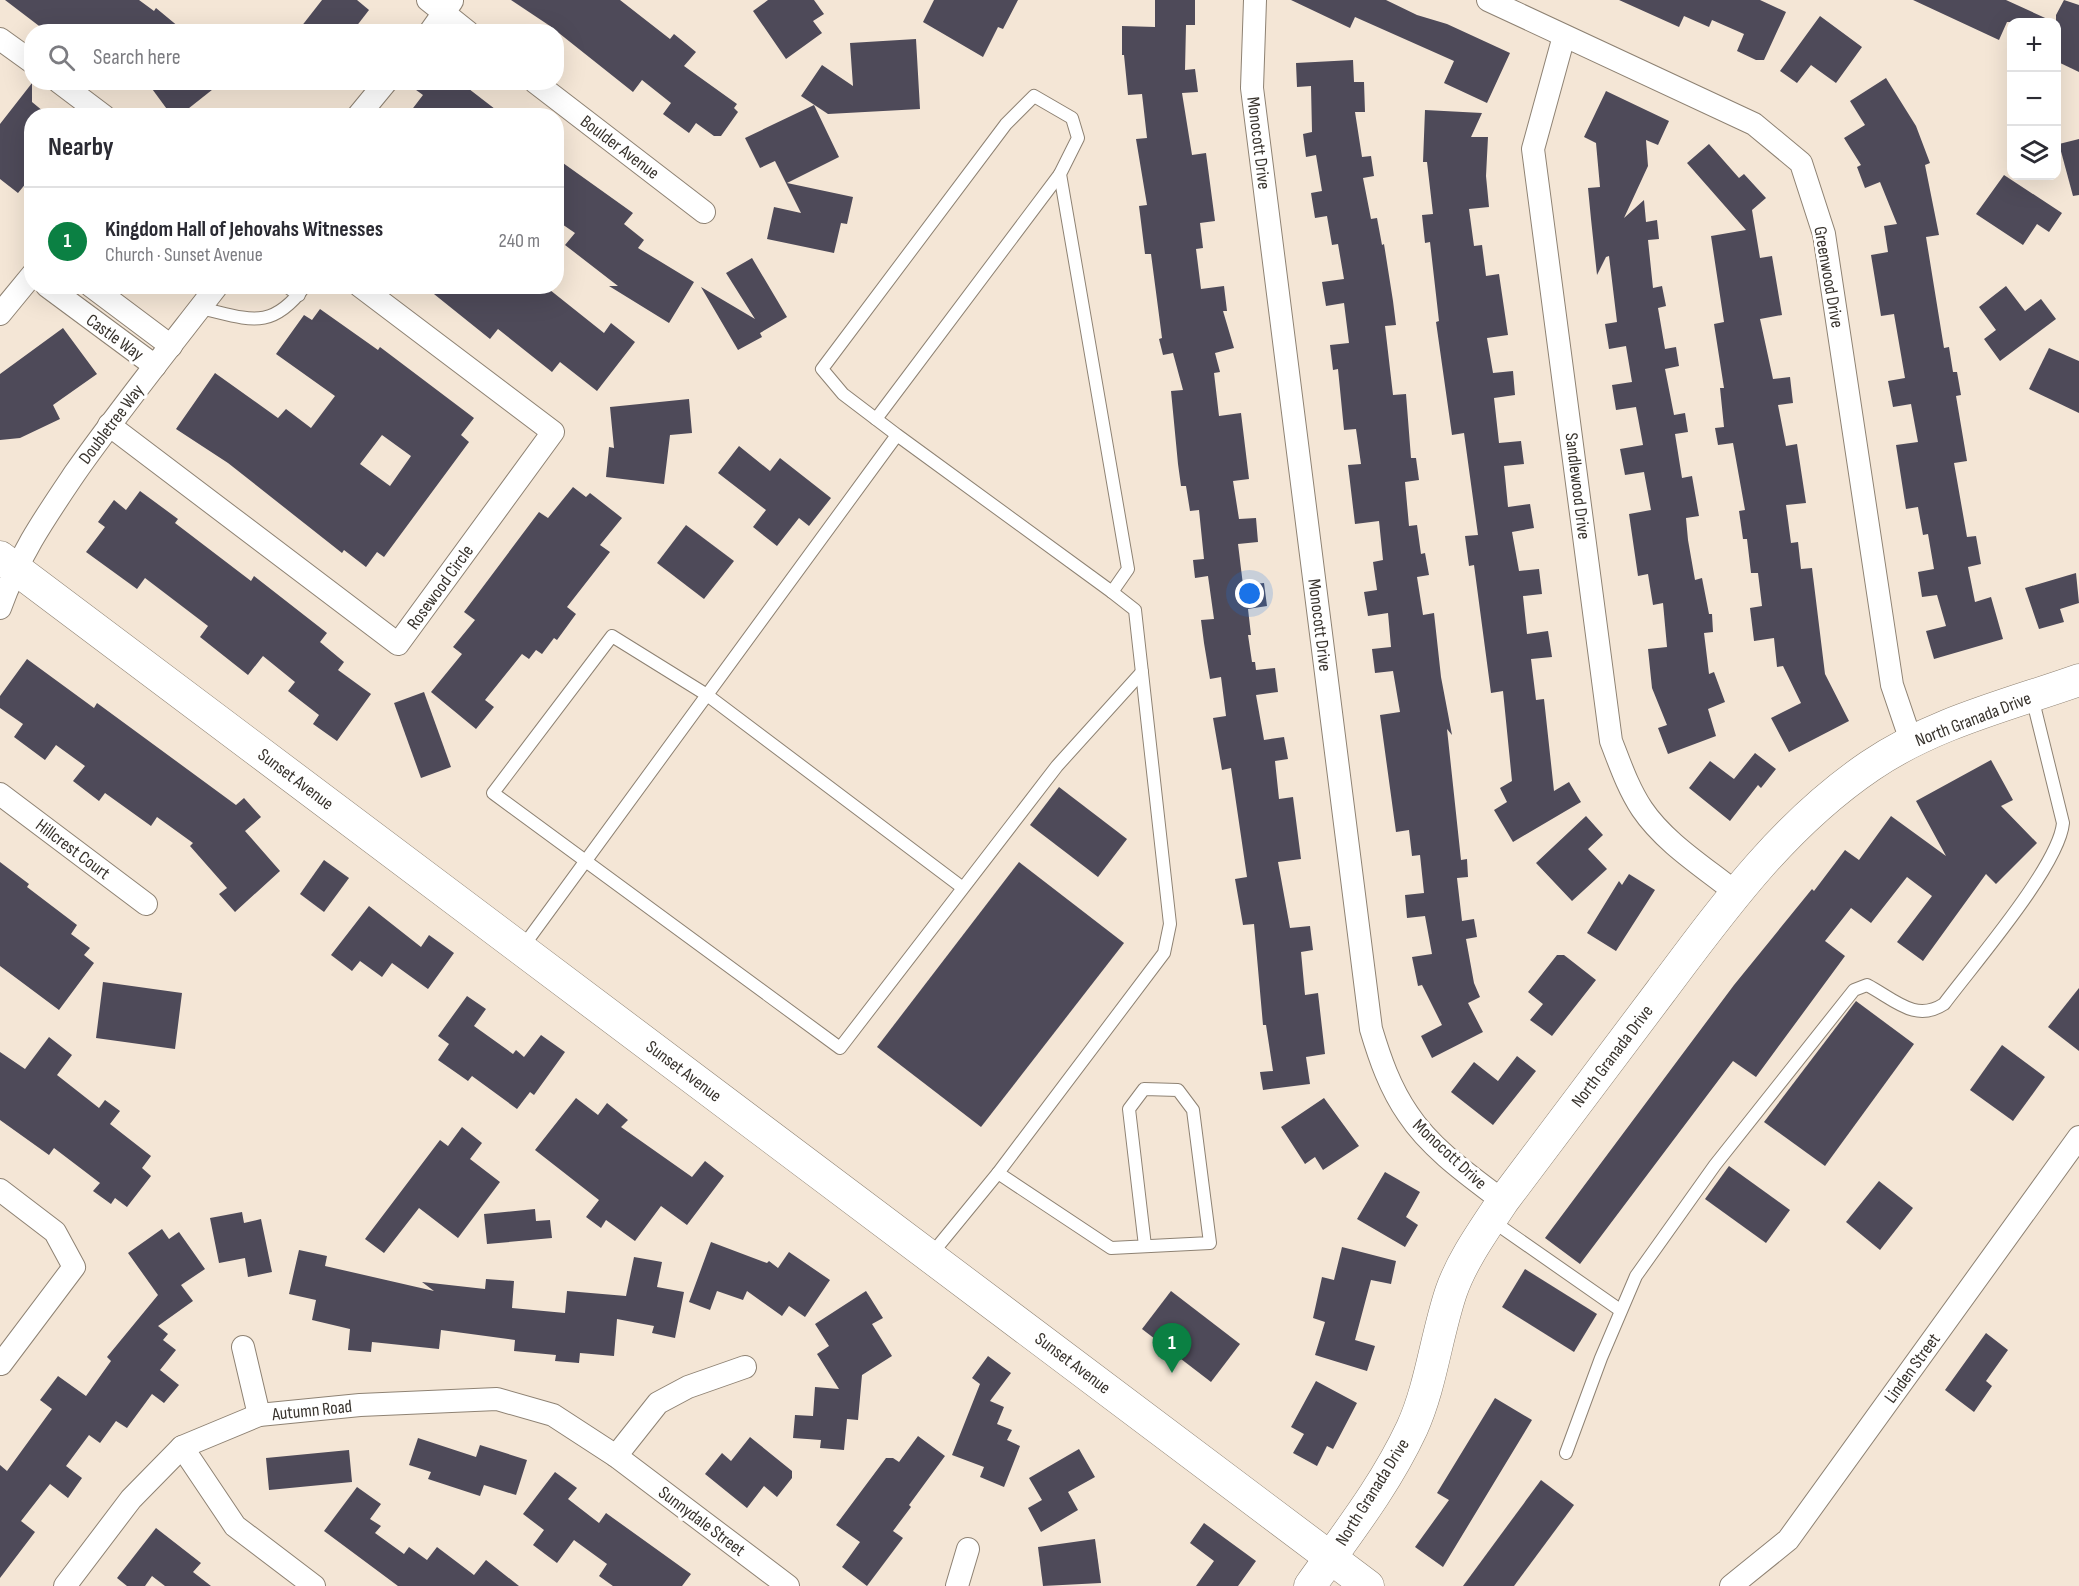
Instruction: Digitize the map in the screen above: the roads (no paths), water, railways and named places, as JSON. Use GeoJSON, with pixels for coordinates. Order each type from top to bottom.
{"type":"FeatureCollection","features":[{"type":"Feature","properties":{"kind":"main road","name":"Sunset Avenue"},"geometry":{"type":"LineString","coordinates":[[7,562],[1368,1586]]}},
{"type":"Feature","properties":{"kind":"main road","name":"North Granada Drive"},"geometry":{"type":"LineString","coordinates":[[1310,1586],[1384,1481],[1412,1427],[1427,1385],[1452,1289],[1471,1251],[1497,1210],[1735,892],[1782,838],[1870,765],[1911,741],[1951,723],[2079,680]]}},
{"type":"Feature","properties":{"kind":"street","name":"Monocott Drive"},"geometry":{"type":"LineString","coordinates":[[1255,0],[1252,88],[1371,1029],[1384,1070],[1408,1115],[1497,1210]]}},
{"type":"Feature","properties":{"kind":"street","name":"Greenwood Drive"},"geometry":{"type":"LineString","coordinates":[[1488,0],[1754,124],[1801,163],[1824,234],[1892,685],[1911,741]]}},
{"type":"Feature","properties":{"kind":"street"},"geometry":{"type":"LineString","coordinates":[[434,24],[442,5],[460,24]]}},
{"type":"Feature","properties":{"kind":"street","name":"Sandlewood Drive"},"geometry":{"type":"LineString","coordinates":[[1564,36],[1533,149],[1611,741],[1624,775],[1642,809],[1671,841],[1735,892]]}},
{"type":"Feature","properties":{"kind":"street"},"geometry":{"type":"LineString","coordinates":[[0,39],[24,56]]}},
{"type":"Feature","properties":{"kind":"street"},"geometry":{"type":"LineString","coordinates":[[70,90],[93,108]]}},
{"type":"Feature","properties":{"kind":"street"},"geometry":{"type":"LineString","coordinates":[[365,108],[379,90]]}},
{"type":"Feature","properties":{"kind":"street","name":"Boulder Avenue"},"geometry":{"type":"LineString","coordinates":[[545,90],[705,212]]}},
{"type":"Feature","properties":{"kind":"street"},"geometry":{"type":"LineString","coordinates":[[0,314],[24,284]]}},
{"type":"Feature","properties":{"kind":"street","name":"Castle Way"},"geometry":{"type":"LineString","coordinates":[[58,294],[155,366]]}},
{"type":"Feature","properties":{"kind":"street","name":"Castle Way"},"geometry":{"type":"LineString","coordinates":[[102,294],[171,346]]}},
{"type":"Feature","properties":{"kind":"street","name":"Doubletree Way"},"geometry":{"type":"LineString","coordinates":[[0,608],[7,562],[40,524],[109,425],[211,294]]}},
{"type":"Feature","properties":{"kind":"street","name":"Rosewood Circle"},"geometry":{"type":"LineString","coordinates":[[109,425],[398,644],[553,432],[371,294]]}},
{"type":"Feature","properties":{"kind":"street","name":"Hillcrest Court"},"geometry":{"type":"LineString","coordinates":[[0,794],[146,904]]}},
{"type":"Feature","properties":{"kind":"street","name":"Linden Street"},"geometry":{"type":"LineString","coordinates":[[1731,1586],[1788,1540],[2079,1137]]}},
{"type":"Feature","properties":{"kind":"street"},"geometry":{"type":"LineString","coordinates":[[0,1190],[55,1232],[74,1267],[1,1364]]}},
{"type":"Feature","properties":{"kind":"street"},"geometry":{"type":"LineString","coordinates":[[243,1347],[259,1415]]}},
{"type":"Feature","properties":{"kind":"street"},"geometry":{"type":"LineString","coordinates":[[616,1456],[658,1403],[688,1387],[745,1367]]}},
{"type":"Feature","properties":{"kind":"street","name":"Autumn Road"},"geometry":{"type":"LineString","coordinates":[[65,1586],[131,1498],[182,1447],[259,1415],[360,1405],[497,1399],[553,1415],[616,1456]]}},
{"type":"Feature","properties":{"kind":"street"},"geometry":{"type":"LineString","coordinates":[[182,1447],[235,1526],[314,1586]]}},
{"type":"Feature","properties":{"kind":"street","name":"Sunnydale Street"},"geometry":{"type":"LineString","coordinates":[[616,1456],[788,1586]]}},
{"type":"Feature","properties":{"kind":"street"},"geometry":{"type":"LineString","coordinates":[[957,1586],[968,1549]]}},
{"type":"Feature","properties":{"kind":"lane"},"geometry":{"type":"LineString","coordinates":[[876,419],[1060,174],[1078,138],[1071,118],[1034,96],[1006,124],[822,369],[843,394],[897,435],[1135,610],[1170,924],[1164,953],[998,1173],[930,1256]]}},
{"type":"Feature","properties":{"kind":"lane"},"geometry":{"type":"LineString","coordinates":[[1060,174],[1128,569],[1112,592]]}},
{"type":"Feature","properties":{"kind":"lane"},"geometry":{"type":"LineString","coordinates":[[200,308],[249,319],[270,316],[287,309],[300,294]]}},
{"type":"Feature","properties":{"kind":"lane"},"geometry":{"type":"LineString","coordinates":[[522,949],[897,435]]}},
{"type":"Feature","properties":{"kind":"lane"},"geometry":{"type":"LineString","coordinates":[[963,888],[707,695],[612,636],[493,794],[840,1048],[1058,766],[1142,672]]}},
{"type":"Feature","properties":{"kind":"lane"},"geometry":{"type":"LineString","coordinates":[[1566,1453],[1620,1310],[1636,1276],[1715,1165],[1854,990],[1867,985],[1912,1011],[1932,1012],[1944,1004],[2041,874],[2061,837],[2063,824],[2032,697]]}},
{"type":"Feature","properties":{"kind":"lane"},"geometry":{"type":"LineString","coordinates":[[998,1173],[1111,1248],[1210,1243],[1193,1110],[1178,1090],[1144,1089],[1129,1109],[1145,1246]]}},
{"type":"Feature","properties":{"kind":"lane"},"geometry":{"type":"LineString","coordinates":[[1497,1210],[1620,1310]]}},
{"type":"Feature","properties":{"kind":"place","name":"Kingdom Hall of Jehovahs Witnesses"},"geometry":{"type":"Point","coordinates":[1172,1373]}}]}
